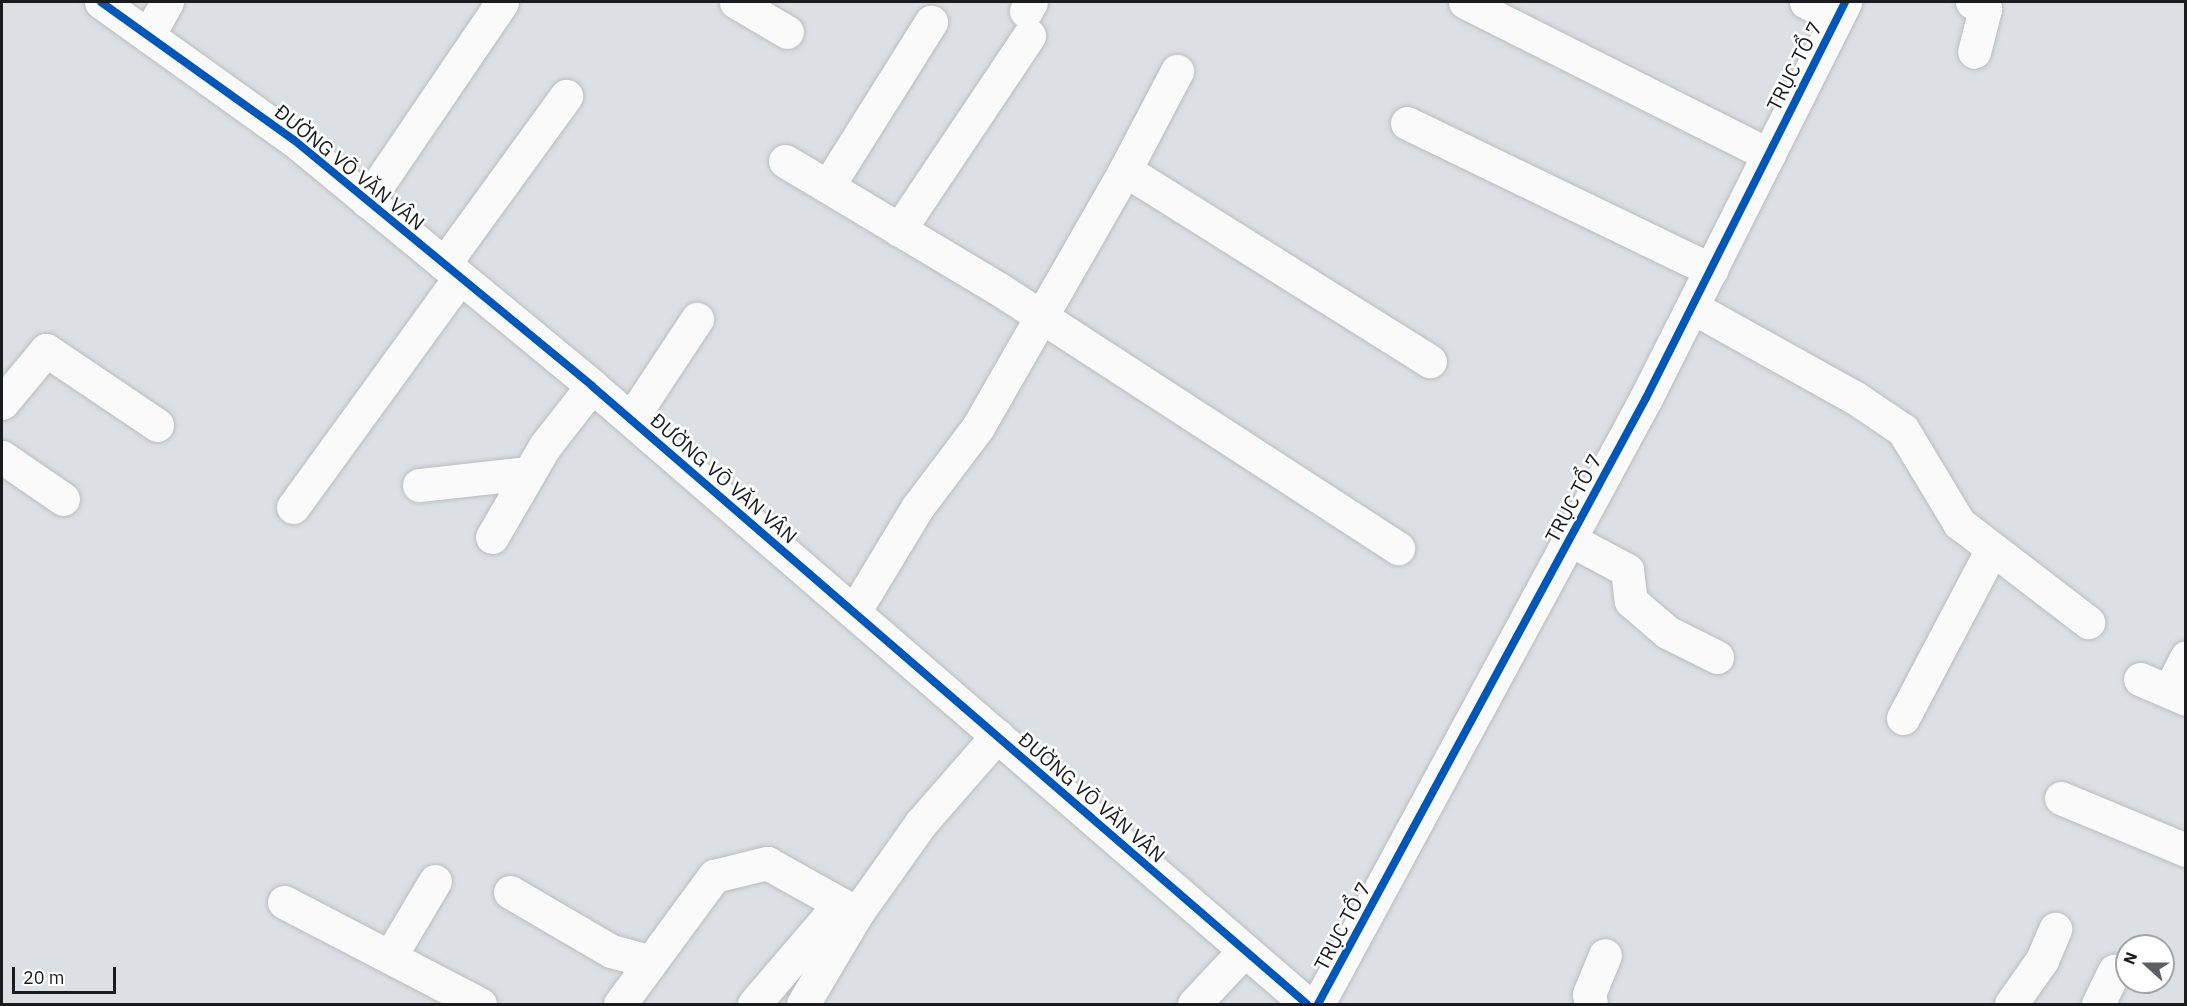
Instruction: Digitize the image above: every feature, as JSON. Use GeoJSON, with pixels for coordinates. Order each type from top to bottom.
{"type":"FeatureCollection","features":[{"type":"Feature","properties":{"kind":"street","name":"ĐƯỜNG VÕ VĂN VÂN"},"geometry":{"type":"LineString","coordinates":[[101,2],[294,140],[592,386],[1306,1005]]}},
{"type":"Feature","properties":{"kind":"street"},"geometry":{"type":"LineString","coordinates":[[148,36],[167,2]]}},
{"type":"Feature","properties":{"kind":"street"},"geometry":{"type":"LineString","coordinates":[[367,201],[502,2]]}},
{"type":"Feature","properties":{"kind":"street"},"geometry":{"type":"LineString","coordinates":[[736,2],[787,32]]}},
{"type":"Feature","properties":{"kind":"street"},"geometry":{"type":"LineString","coordinates":[[1465,2],[1769,155]]}},
{"type":"Feature","properties":{"kind":"street"},"geometry":{"type":"LineString","coordinates":[[1806,2],[1841,9]]}},
{"type":"Feature","properties":{"kind":"street"},"geometry":{"type":"LineString","coordinates":[[1972,2],[1985,9],[1974,52]]}},
{"type":"Feature","properties":{"kind":"street","name":"TRỤC TỔ 7"},"geometry":{"type":"LineString","coordinates":[[1318,1005],[1692,307],[1841,9]]}},
{"type":"Feature","properties":{"kind":"street"},"geometry":{"type":"LineString","coordinates":[[899,230],[1029,16]]}},
{"type":"Feature","properties":{"kind":"street"},"geometry":{"type":"LineString","coordinates":[[828,186],[931,22]]}},
{"type":"Feature","properties":{"kind":"street"},"geometry":{"type":"LineString","coordinates":[[854,612],[917,508],[978,427],[1125,170],[1177,70]]}},
{"type":"Feature","properties":{"kind":"street"},"geometry":{"type":"LineString","coordinates":[[292,507],[452,271],[566,96]]}},
{"type":"Feature","properties":{"kind":"street"},"geometry":{"type":"LineString","coordinates":[[1407,123],[1711,270]]}},
{"type":"Feature","properties":{"kind":"street"},"geometry":{"type":"LineString","coordinates":[[785,161],[899,230],[1398,548]]}},
{"type":"Feature","properties":{"kind":"street"},"geometry":{"type":"LineString","coordinates":[[1125,170],[1430,361]]}},
{"type":"Feature","properties":{"kind":"street"},"geometry":{"type":"LineString","coordinates":[[1692,307],[1854,397],[1902,430],[1959,523],[2088,622]]}},
{"type":"Feature","properties":{"kind":"street"},"geometry":{"type":"LineString","coordinates":[[631,419],[697,319]]}},
{"type":"Feature","properties":{"kind":"street"},"geometry":{"type":"LineString","coordinates":[[2,403],[46,350],[157,425]]}},
{"type":"Feature","properties":{"kind":"street"},"geometry":{"type":"LineString","coordinates":[[492,537],[527,473],[592,386]]}},
{"type":"Feature","properties":{"kind":"street"},"geometry":{"type":"LineString","coordinates":[[2,457],[63,499]]}},
{"type":"Feature","properties":{"kind":"street"},"geometry":{"type":"LineString","coordinates":[[419,485],[527,473]]}},
{"type":"Feature","properties":{"kind":"street"},"geometry":{"type":"LineString","coordinates":[[1569,540],[1627,570],[1631,601],[1667,632],[1717,657]]}},
{"type":"Feature","properties":{"kind":"street"},"geometry":{"type":"LineString","coordinates":[[1903,718],[1992,549]]}},
{"type":"Feature","properties":{"kind":"street"},"geometry":{"type":"LineString","coordinates":[[2165,690],[2186,657]]}},
{"type":"Feature","properties":{"kind":"street"},"geometry":{"type":"LineString","coordinates":[[754,1005],[848,909],[997,736]]}},
{"type":"Feature","properties":{"kind":"street"},"geometry":{"type":"LineString","coordinates":[[2061,798],[2186,850]]}},
{"type":"Feature","properties":{"kind":"street"},"geometry":{"type":"LineString","coordinates":[[620,1005],[648,961],[714,876],[767,863],[848,909]]}},
{"type":"Feature","properties":{"kind":"street"},"geometry":{"type":"LineString","coordinates":[[391,955],[435,881]]}},
{"type":"Feature","properties":{"kind":"street"},"geometry":{"type":"LineString","coordinates":[[510,892],[611,951],[648,961]]}},
{"type":"Feature","properties":{"kind":"street"},"geometry":{"type":"LineString","coordinates":[[284,902],[391,955],[480,1005]]}},
{"type":"Feature","properties":{"kind":"street"},"geometry":{"type":"LineString","coordinates":[[803,1005],[848,909]]}},
{"type":"Feature","properties":{"kind":"street"},"geometry":{"type":"LineString","coordinates":[[2011,1005],[2042,960],[2055,929]]}},
{"type":"Feature","properties":{"kind":"street"},"geometry":{"type":"LineString","coordinates":[[1194,1005],[1244,951]]}},
{"type":"Feature","properties":{"kind":"street"},"geometry":{"type":"LineString","coordinates":[[1591,1005],[1589,994],[1605,955]]}},
{"type":"Feature","properties":{"kind":"street"},"geometry":{"type":"LineString","coordinates":[[2098,1005],[2114,971]]}},
{"type":"Feature","properties":{"kind":"cycle path"},"geometry":{"type":"LineString","coordinates":[[101,2],[294,140],[592,386],[1307,1004]]}},
{"type":"Feature","properties":{"kind":"cycle path"},"geometry":{"type":"LineString","coordinates":[[1318,1004],[1646,398],[1845,2]]}}]}
